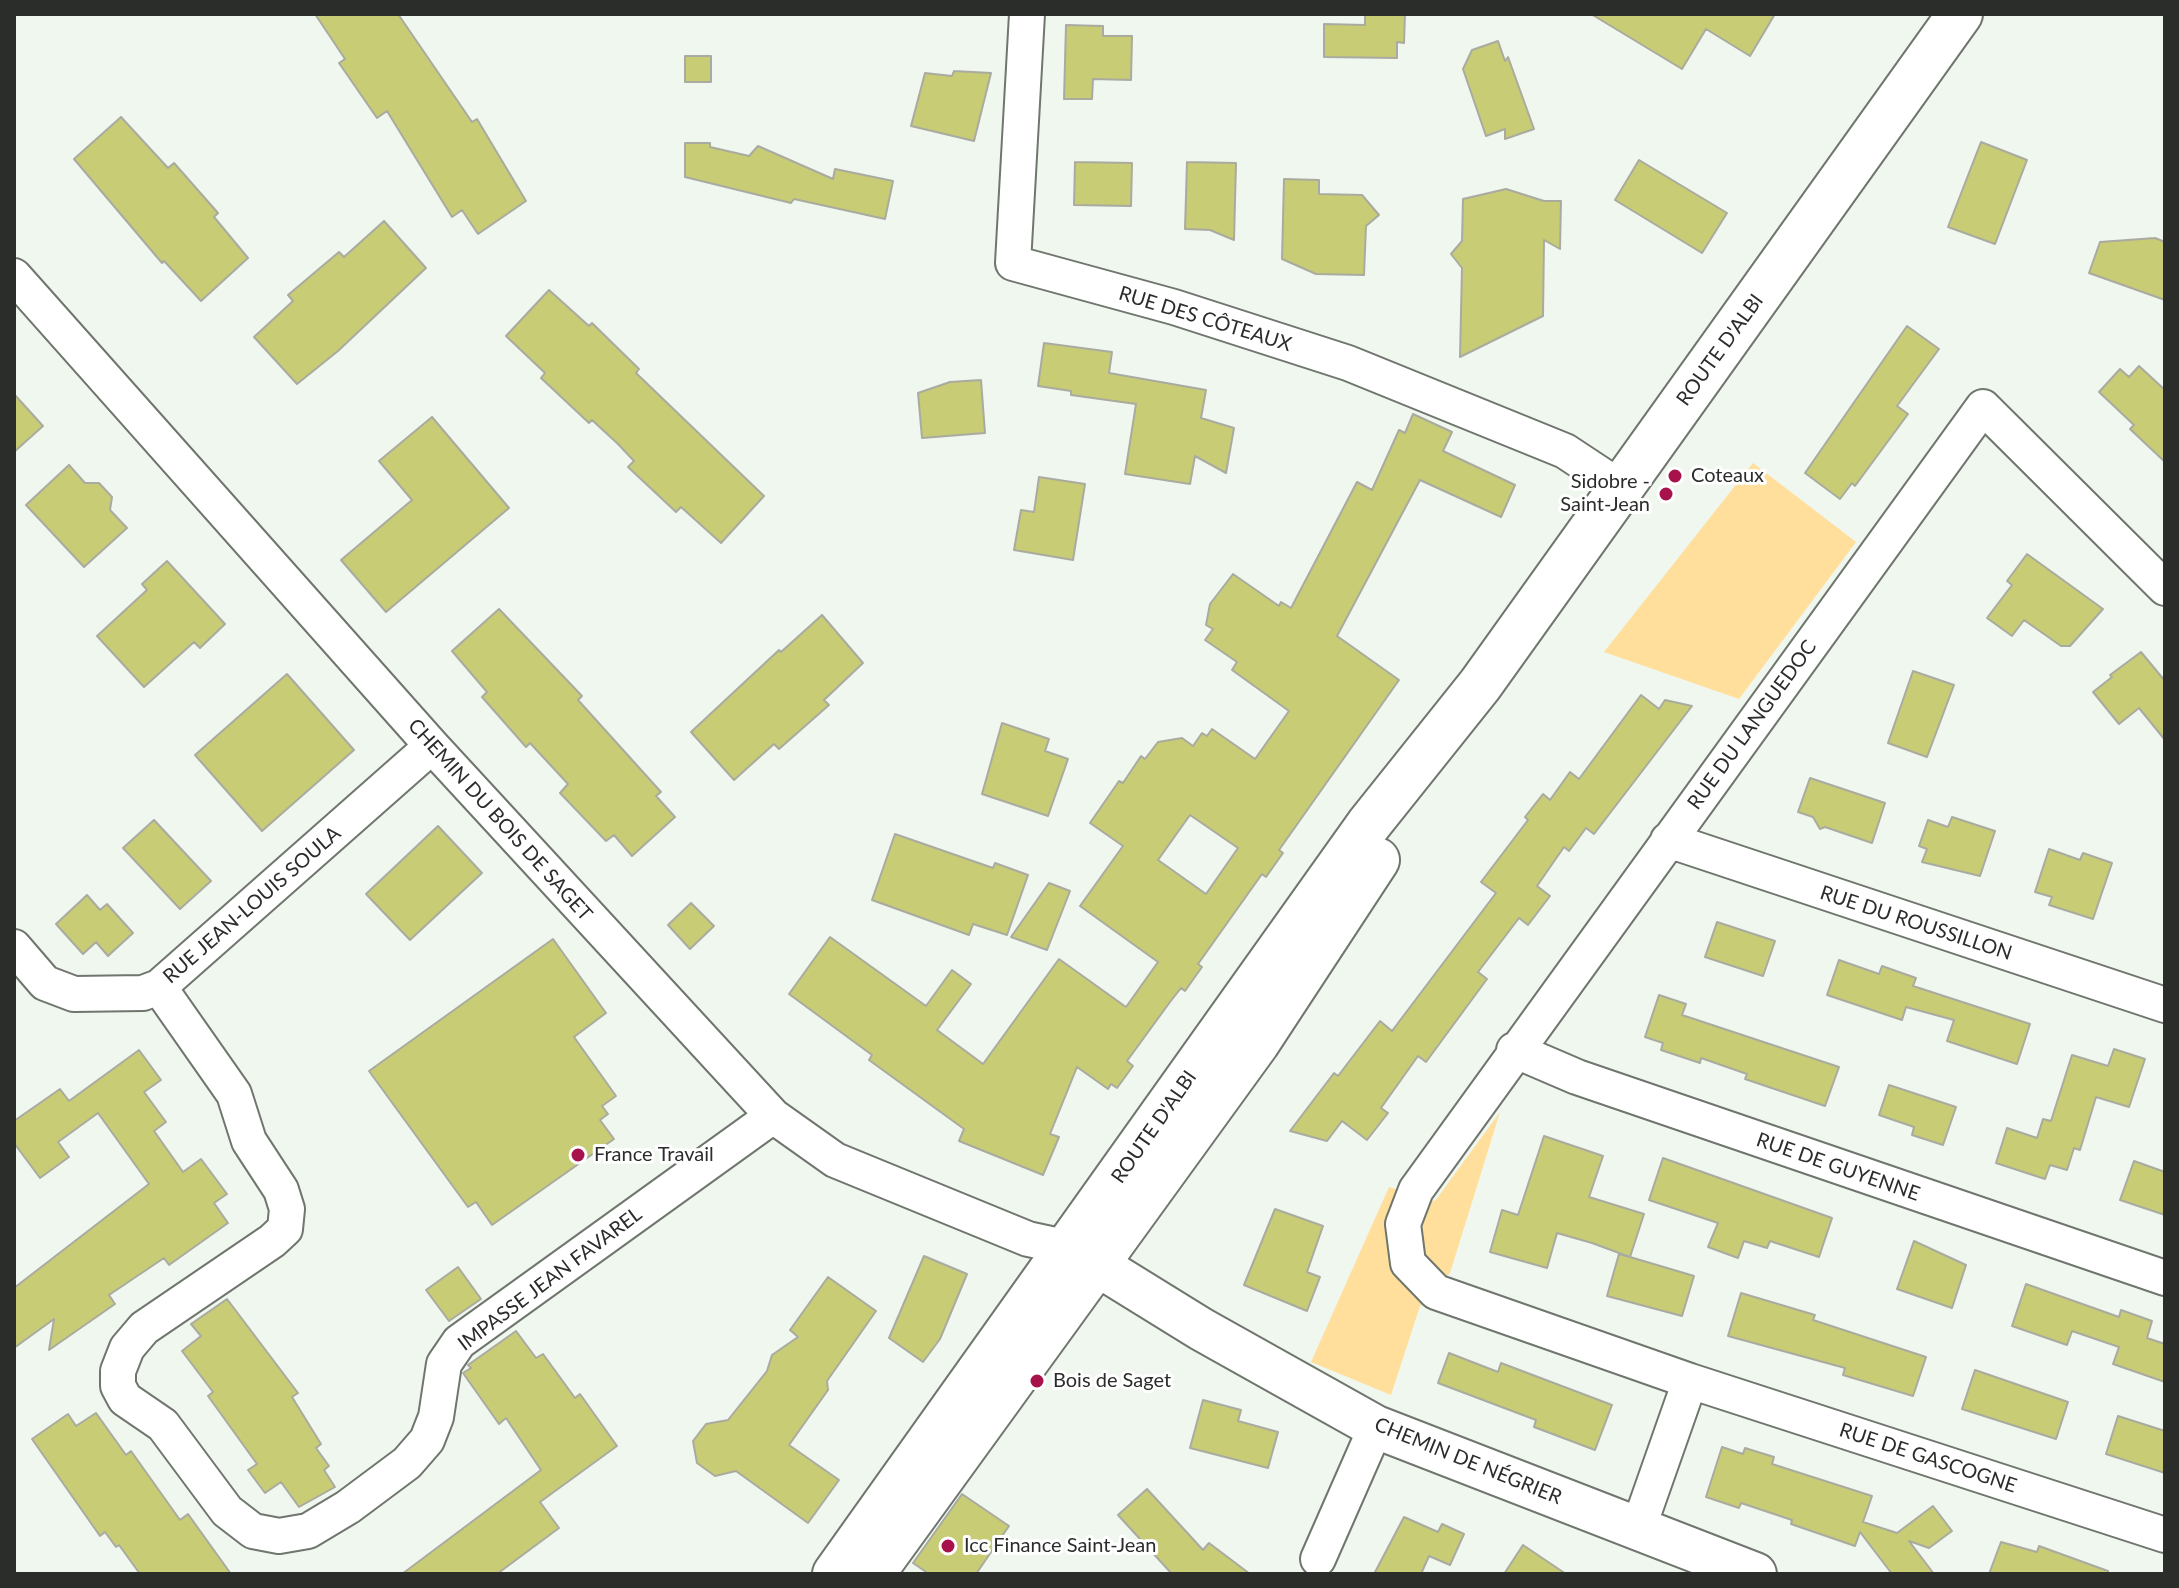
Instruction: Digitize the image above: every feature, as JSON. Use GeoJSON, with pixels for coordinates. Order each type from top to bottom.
{"type":"FeatureCollection","features":[{"type":"Feature","properties":{"kind":"main road","name":"ROUTE D'ALBI"},"geometry":{"type":"LineString","coordinates":[[872,1574],[1369,824],[1480,685],[1960,14]]}},
{"type":"Feature","properties":{"kind":"main road","name":"ROUTE D'ALBI"},"geometry":{"type":"LineString","coordinates":[[835,1574],[1084,1256]]}},
{"type":"Feature","properties":{"kind":"street","name":"RUE DES CÔTEAUX"},"geometry":{"type":"LineString","coordinates":[[1027,14],[1013,263],[1174,307],[1348,363],[1565,451],[1621,488]]}},
{"type":"Feature","properties":{"kind":"street","name":"CHEMIN DU BOIS DE SAGET"},"geometry":{"type":"LineString","coordinates":[[14,276],[432,746],[773,1116],[835,1160],[1028,1239],[1084,1256]]}},
{"type":"Feature","properties":{"kind":"street","name":"RUE DU LANGUEDOC"},"geometry":{"type":"LineString","coordinates":[[1408,1263],[1403,1224],[1416,1190],[1514,1050],[1983,407],[2165,588]]}},
{"type":"Feature","properties":{"kind":"street","name":"RUE JEAN-LOUIS SOULA"},"geometry":{"type":"LineString","coordinates":[[14,947],[45,983],[74,994],[143,993],[159,987],[432,746]]}},
{"type":"Feature","properties":{"kind":"street","name":"RUE DU ROUSSILLON"},"geometry":{"type":"LineString","coordinates":[[1668,840],[2165,1005]]}},
{"type":"Feature","properties":{"kind":"street","name":"IMPASSE JEAN FAVAREL"},"geometry":{"type":"LineString","coordinates":[[159,987],[234,1094],[249,1141],[281,1190],[285,1229],[144,1328],[127,1348],[118,1371],[118,1386],[125,1399],[163,1425],[227,1511],[253,1531],[279,1536],[308,1531],[348,1507],[407,1463],[427,1440],[436,1417],[444,1364],[459,1342],[773,1116]]}},
{"type":"Feature","properties":{"kind":"street","name":"RUE DE GUYENNE"},"geometry":{"type":"LineString","coordinates":[[1514,1050],[1577,1077],[2165,1278]]}},
{"type":"Feature","properties":{"kind":"street","name":"CHEMIN DE NÉGRIER"},"geometry":{"type":"LineString","coordinates":[[1084,1256],[1201,1329],[1376,1427],[1755,1574]]}},
{"type":"Feature","properties":{"kind":"street","name":"RUE DE GASCOGNE"},"geometry":{"type":"LineString","coordinates":[[1408,1263],[1436,1292],[1690,1381],[2165,1535]]}},
{"type":"Feature","properties":{"kind":"street"},"geometry":{"type":"LineString","coordinates":[[1638,1529],[1690,1381]]}},
{"type":"Feature","properties":{"kind":"street"},"geometry":{"type":"LineString","coordinates":[[1318,1559],[1376,1427]]}},
{"type":"Feature","properties":{"kind":"shaded area"},"geometry":{"type":"Polygon","coordinates":[[[1753,463],[1856,542],[1739,699],[1604,652],[1753,463]]]}},
{"type":"Feature","properties":{"kind":"shaded area"},"geometry":{"type":"Polygon","coordinates":[[[1500,1112],[1450,1273],[1420,1306],[1391,1395],[1311,1362],[1389,1187],[1435,1201],[1500,1112]]]}},
{"type":"Feature","properties":{"kind":"building"},"geometry":{"type":"Polygon","coordinates":[[[315,14],[398,14],[472,122],[477,119],[526,201],[478,234],[462,210],[452,217],[387,111],[377,118],[339,63],[345,59],[315,14]]]}},
{"type":"Feature","properties":{"kind":"building"},"geometry":{"type":"Polygon","coordinates":[[[1365,14],[1405,14],[1404,43],[1397,42],[1397,58],[1324,57],[1324,24],[1365,25],[1365,14]]]}},
{"type":"Feature","properties":{"kind":"building"},"geometry":{"type":"Polygon","coordinates":[[[1591,14],[1775,14],[1750,56],[1706,29],[1682,69],[1591,14]]]}},
{"type":"Feature","properties":{"kind":"building"},"geometry":{"type":"Polygon","coordinates":[[[1066,25],[1103,26],[1103,36],[1132,36],[1131,80],[1093,79],[1092,99],[1064,99],[1066,25]]]}},
{"type":"Feature","properties":{"kind":"building"},"geometry":{"type":"Polygon","coordinates":[[[1498,41],[1505,61],[1508,57],[1534,129],[1505,139],[1505,129],[1486,136],[1463,69],[1472,50],[1498,41]]]}},
{"type":"Feature","properties":{"kind":"building"},"geometry":{"type":"Polygon","coordinates":[[[685,56],[711,56],[711,82],[685,82],[685,56]]]}},
{"type":"Feature","properties":{"kind":"building"},"geometry":{"type":"Polygon","coordinates":[[[954,71],[991,73],[974,141],[911,126],[925,73],[952,76],[954,71]]]}},
{"type":"Feature","properties":{"kind":"building"},"geometry":{"type":"Polygon","coordinates":[[[121,117],[168,168],[174,163],[218,213],[214,217],[248,258],[201,301],[164,261],[162,263],[74,159],[121,117]]]}},
{"type":"Feature","properties":{"kind":"building"},"geometry":{"type":"Polygon","coordinates":[[[1981,142],[2027,160],[1995,244],[1948,227],[1981,142]]]}},
{"type":"Feature","properties":{"kind":"building"},"geometry":{"type":"Polygon","coordinates":[[[685,143],[710,143],[710,147],[749,156],[758,146],[833,179],[835,169],[893,181],[885,219],[794,199],[791,203],[685,177],[685,143]]]}},
{"type":"Feature","properties":{"kind":"building"},"geometry":{"type":"Polygon","coordinates":[[[1639,160],[1727,213],[1702,253],[1615,200],[1639,160]]]}},
{"type":"Feature","properties":{"kind":"building"},"geometry":{"type":"Polygon","coordinates":[[[1075,162],[1132,163],[1131,206],[1074,205],[1075,162]]]}},
{"type":"Feature","properties":{"kind":"building"},"geometry":{"type":"Polygon","coordinates":[[[1187,162],[1236,163],[1234,240],[1210,230],[1185,229],[1187,162]]]}},
{"type":"Feature","properties":{"kind":"building"},"geometry":{"type":"Polygon","coordinates":[[[1284,179],[1319,180],[1319,194],[1362,195],[1379,215],[1366,226],[1364,275],[1316,274],[1282,259],[1284,179]]]}},
{"type":"Feature","properties":{"kind":"building"},"geometry":{"type":"Polygon","coordinates":[[[1506,189],[1544,201],[1561,201],[1560,249],[1544,240],[1543,316],[1460,357],[1462,268],[1451,254],[1462,241],[1463,199],[1506,189]]]}},
{"type":"Feature","properties":{"kind":"building"},"geometry":{"type":"Polygon","coordinates":[[[384,221],[426,268],[338,351],[297,384],[254,337],[293,301],[288,295],[339,252],[344,257],[384,221]]]}},
{"type":"Feature","properties":{"kind":"building"},"geometry":{"type":"Polygon","coordinates":[[[2155,238],[2165,242],[2165,300],[2089,273],[2100,242],[2155,238]]]}},
{"type":"Feature","properties":{"kind":"building"},"geometry":{"type":"Polygon","coordinates":[[[549,290],[589,326],[592,323],[639,369],[636,373],[764,496],[721,543],[681,507],[676,512],[628,467],[634,461],[592,420],[589,423],[541,378],[545,373],[506,336],[549,290]]]}},
{"type":"Feature","properties":{"kind":"building"},"geometry":{"type":"Polygon","coordinates":[[[1907,326],[1939,349],[1897,406],[1908,414],[1855,486],[1852,483],[1840,499],[1805,473],[1907,326]]]}},
{"type":"Feature","properties":{"kind":"building"},"geometry":{"type":"Polygon","coordinates":[[[1044,343],[1112,352],[1109,373],[1206,390],[1201,418],[1234,428],[1226,473],[1195,456],[1190,484],[1125,474],[1136,404],[1071,395],[1071,391],[1038,386],[1044,343]]]}},
{"type":"Feature","properties":{"kind":"building"},"geometry":{"type":"Polygon","coordinates":[[[2139,366],[2165,390],[2165,462],[2130,429],[2134,425],[2099,392],[2120,369],[2129,377],[2139,366]]]}},
{"type":"Feature","properties":{"kind":"building"},"geometry":{"type":"Polygon","coordinates":[[[981,380],[985,433],[922,438],[918,393],[950,382],[981,380]]]}},
{"type":"Feature","properties":{"kind":"building"},"geometry":{"type":"Polygon","coordinates":[[[14,394],[43,426],[14,452],[14,394]]]}},
{"type":"Feature","properties":{"kind":"building"},"geometry":{"type":"Polygon","coordinates":[[[1413,414],[1452,432],[1443,451],[1515,485],[1501,517],[1420,480],[1337,636],[1399,680],[1279,850],[1283,853],[1266,877],[1262,874],[1198,964],[1202,967],[1185,991],[1181,988],[1127,1061],[1133,1066],[1117,1088],[1111,1084],[1108,1089],[1077,1067],[1050,1134],[1059,1137],[1043,1175],[959,1141],[964,1129],[869,1060],[872,1055],[789,994],[830,937],[926,1006],[952,970],[971,984],[937,1030],[983,1064],[1059,959],[1126,1007],[1158,962],[1080,906],[1123,846],[1090,823],[1119,781],[1123,783],[1141,756],[1145,759],[1158,742],[1182,738],[1193,746],[1202,733],[1207,736],[1212,729],[1255,759],[1289,711],[1232,670],[1237,662],[1205,640],[1213,629],[1206,625],[1210,604],[1233,574],[1279,606],[1281,602],[1291,608],[1357,482],[1372,490],[1399,430],[1405,433],[1413,414]],[[1190,815],[1158,860],[1206,894],[1238,848],[1190,815]]]}},
{"type":"Feature","properties":{"kind":"building"},"geometry":{"type":"Polygon","coordinates":[[[432,417],[509,508],[386,612],[341,560],[412,500],[379,461],[432,417]]]}},
{"type":"Feature","properties":{"kind":"building"},"geometry":{"type":"Polygon","coordinates":[[[69,465],[85,483],[99,483],[112,497],[110,510],[127,528],[84,567],[26,505],[69,465]]]}},
{"type":"Feature","properties":{"kind":"building"},"geometry":{"type":"Polygon","coordinates":[[[1039,477],[1085,484],[1073,560],[1014,550],[1021,510],[1034,512],[1039,477]]]}},
{"type":"Feature","properties":{"kind":"building"},"geometry":{"type":"Polygon","coordinates":[[[2027,554],[2103,609],[2070,646],[2061,646],[2024,620],[2012,636],[1987,618],[2012,585],[2007,581],[2027,554]]]}},
{"type":"Feature","properties":{"kind":"building"},"geometry":{"type":"Polygon","coordinates":[[[167,561],[225,624],[200,648],[194,642],[144,687],[97,636],[147,590],[142,584],[167,561]]]}},
{"type":"Feature","properties":{"kind":"building"},"geometry":{"type":"Polygon","coordinates":[[[499,609],[582,696],[578,700],[661,792],[656,796],[675,817],[632,856],[614,835],[606,841],[560,793],[568,784],[530,743],[526,747],[482,697],[487,692],[452,651],[499,609]]]}},
{"type":"Feature","properties":{"kind":"building"},"geometry":{"type":"Polygon","coordinates":[[[822,615],[863,663],[824,700],[829,705],[779,749],[774,744],[734,780],[691,732],[779,650],[781,652],[822,615]]]}},
{"type":"Feature","properties":{"kind":"building"},"geometry":{"type":"Polygon","coordinates":[[[2141,652],[2165,681],[2165,740],[2139,708],[2119,724],[2093,692],[2141,652]]]}},
{"type":"Feature","properties":{"kind":"building"},"geometry":{"type":"Polygon","coordinates":[[[1913,671],[1954,685],[1927,757],[1888,743],[1913,671]]]}},
{"type":"Feature","properties":{"kind":"building"},"geometry":{"type":"Polygon","coordinates":[[[287,674],[354,750],[262,831],[195,755],[287,674]]]}},
{"type":"Feature","properties":{"kind":"building"},"geometry":{"type":"Polygon","coordinates":[[[1641,695],[1659,709],[1665,700],[1692,706],[1594,834],[1586,828],[1569,851],[1564,847],[1537,886],[1550,896],[1528,925],[1519,918],[1478,972],[1487,979],[1426,1062],[1418,1056],[1381,1108],[1388,1113],[1367,1140],[1342,1121],[1327,1141],[1290,1131],[1334,1073],[1338,1076],[1380,1021],[1392,1031],[1496,893],[1481,882],[1528,820],[1525,817],[1543,794],[1550,800],[1570,772],[1579,779],[1641,695]]]}},
{"type":"Feature","properties":{"kind":"building"},"geometry":{"type":"Polygon","coordinates":[[[1002,723],[1049,739],[1045,751],[1068,759],[1048,816],[982,794],[1002,723]]]}},
{"type":"Feature","properties":{"kind":"building"},"geometry":{"type":"Polygon","coordinates":[[[1810,778],[1885,803],[1872,843],[1825,827],[1820,829],[1813,817],[1798,812],[1810,778]]]}},
{"type":"Feature","properties":{"kind":"building"},"geometry":{"type":"Polygon","coordinates":[[[1952,817],[1995,831],[1980,876],[1922,862],[1927,849],[1919,846],[1928,820],[1948,827],[1952,817]]]}},
{"type":"Feature","properties":{"kind":"building"},"geometry":{"type":"Polygon","coordinates":[[[154,820],[211,881],[180,909],[123,848],[154,820]]]}},
{"type":"Feature","properties":{"kind":"building"},"geometry":{"type":"Polygon","coordinates":[[[438,826],[482,873],[410,940],[366,894],[438,826]]]}},
{"type":"Feature","properties":{"kind":"building"},"geometry":{"type":"Polygon","coordinates":[[[895,834],[993,868],[995,863],[1028,875],[1007,935],[973,924],[969,935],[872,900],[895,834]]]}},
{"type":"Feature","properties":{"kind":"building"},"geometry":{"type":"Polygon","coordinates":[[[2049,849],[2080,860],[2083,853],[2112,863],[2093,919],[2049,905],[2052,897],[2035,892],[2049,849]]]}},
{"type":"Feature","properties":{"kind":"building"},"geometry":{"type":"Polygon","coordinates":[[[1049,883],[1070,891],[1047,950],[1011,937],[1049,883]]]}},
{"type":"Feature","properties":{"kind":"building"},"geometry":{"type":"Polygon","coordinates":[[[87,895],[100,910],[107,904],[133,933],[108,956],[96,942],[83,954],[56,924],[87,895]]]}},
{"type":"Feature","properties":{"kind":"building"},"geometry":{"type":"Polygon","coordinates":[[[691,903],[714,926],[690,949],[668,925],[691,903]]]}},
{"type":"Feature","properties":{"kind":"building"},"geometry":{"type":"Polygon","coordinates":[[[1717,922],[1775,941],[1763,976],[1705,957],[1717,922]]]}},
{"type":"Feature","properties":{"kind":"building"},"geometry":{"type":"Polygon","coordinates":[[[553,939],[606,1013],[574,1037],[616,1096],[602,1106],[608,1114],[600,1120],[614,1139],[492,1225],[476,1202],[468,1207],[369,1071],[553,939]]]}},
{"type":"Feature","properties":{"kind":"building"},"geometry":{"type":"Polygon","coordinates":[[[1839,960],[1879,974],[1882,966],[1916,978],[1913,986],[2030,1024],[2017,1064],[1947,1041],[1954,1020],[1906,1007],[1902,1020],[1827,995],[1839,960]]]}},
{"type":"Feature","properties":{"kind":"building"},"geometry":{"type":"Polygon","coordinates":[[[1659,995],[1686,1004],[1682,1015],[1839,1067],[1825,1106],[1745,1079],[1747,1074],[1701,1058],[1700,1063],[1661,1050],[1663,1043],[1645,1037],[1659,995]]]}},
{"type":"Feature","properties":{"kind":"building"},"geometry":{"type":"Polygon","coordinates":[[[2114,1049],[2145,1059],[2129,1107],[2096,1097],[2080,1150],[2074,1148],[2067,1170],[2050,1165],[2045,1179],[1996,1163],[2007,1128],[2037,1138],[2043,1119],[2051,1121],[2072,1055],[2108,1066],[2114,1049]]]}},
{"type":"Feature","properties":{"kind":"building"},"geometry":{"type":"Polygon","coordinates":[[[139,1050],[161,1080],[144,1092],[166,1122],[154,1131],[183,1172],[201,1159],[227,1194],[214,1203],[228,1223],[169,1265],[164,1258],[109,1295],[115,1304],[49,1350],[54,1319],[14,1348],[14,1288],[149,1184],[98,1113],[58,1142],[69,1157],[40,1178],[14,1143],[14,1121],[60,1089],[69,1101],[139,1050]]]}},
{"type":"Feature","properties":{"kind":"building"},"geometry":{"type":"Polygon","coordinates":[[[1889,1085],[1956,1107],[1943,1145],[1912,1135],[1914,1127],[1879,1115],[1889,1085]]]}},
{"type":"Feature","properties":{"kind":"building"},"geometry":{"type":"Polygon","coordinates":[[[1544,1136],[1603,1156],[1589,1197],[1644,1214],[1630,1257],[1557,1233],[1547,1268],[1490,1252],[1502,1210],[1518,1215],[1544,1136]]]}},
{"type":"Feature","properties":{"kind":"building"},"geometry":{"type":"Polygon","coordinates":[[[1663,1158],[1832,1218],[1819,1257],[1770,1241],[1767,1248],[1744,1241],[1738,1258],[1708,1247],[1718,1223],[1649,1200],[1663,1158]]]}},
{"type":"Feature","properties":{"kind":"building"},"geometry":{"type":"Polygon","coordinates":[[[2134,1161],[2165,1172],[2165,1215],[2120,1200],[2134,1161]]]}},
{"type":"Feature","properties":{"kind":"building"},"geometry":{"type":"Polygon","coordinates":[[[1275,1209],[1323,1226],[1307,1272],[1320,1277],[1307,1311],[1244,1285],[1275,1209]]]}},
{"type":"Feature","properties":{"kind":"building"},"geometry":{"type":"Polygon","coordinates":[[[1914,1241],[1966,1265],[1952,1308],[1897,1289],[1914,1241]]]}},
{"type":"Feature","properties":{"kind":"building"},"geometry":{"type":"Polygon","coordinates":[[[1619,1254],[1694,1276],[1682,1316],[1607,1296],[1619,1254]]]}},
{"type":"Feature","properties":{"kind":"building"},"geometry":{"type":"Polygon","coordinates":[[[924,1256],[967,1274],[940,1339],[923,1362],[889,1338],[924,1256]]]}},
{"type":"Feature","properties":{"kind":"building"},"geometry":{"type":"Polygon","coordinates":[[[458,1267],[481,1299],[449,1321],[426,1290],[458,1267]]]}},
{"type":"Feature","properties":{"kind":"building"},"geometry":{"type":"Polygon","coordinates":[[[828,1277],[876,1311],[827,1381],[828,1390],[789,1445],[839,1480],[808,1523],[736,1471],[715,1476],[697,1463],[693,1441],[706,1424],[728,1420],[767,1371],[772,1355],[798,1337],[790,1330],[828,1277]]]}},
{"type":"Feature","properties":{"kind":"building"},"geometry":{"type":"Polygon","coordinates":[[[2026,1284],[2119,1317],[2121,1310],[2152,1321],[2147,1338],[2165,1344],[2165,1382],[2113,1364],[2119,1347],[2072,1331],[2067,1345],[2012,1326],[2026,1284]]]}},
{"type":"Feature","properties":{"kind":"building"},"geometry":{"type":"Polygon","coordinates":[[[1741,1293],[1815,1315],[1813,1320],[1926,1357],[1913,1396],[1843,1375],[1845,1368],[1728,1336],[1741,1293]]]}},
{"type":"Feature","properties":{"kind":"building"},"geometry":{"type":"Polygon","coordinates":[[[227,1299],[298,1393],[292,1397],[321,1444],[316,1448],[329,1466],[324,1470],[335,1487],[299,1507],[281,1482],[265,1493],[248,1470],[257,1464],[208,1396],[213,1392],[182,1351],[201,1336],[191,1324],[227,1299]]]}},
{"type":"Feature","properties":{"kind":"building"},"geometry":{"type":"Polygon","coordinates":[[[516,1331],[536,1358],[543,1354],[575,1398],[580,1394],[617,1446],[540,1502],[559,1528],[497,1574],[402,1574],[541,1470],[506,1418],[499,1424],[463,1373],[471,1368],[468,1365],[516,1331]]]}},
{"type":"Feature","properties":{"kind":"building"},"geometry":{"type":"Polygon","coordinates":[[[1449,1353],[1498,1372],[1501,1363],[1612,1405],[1595,1450],[1534,1427],[1536,1420],[1438,1383],[1449,1353]]]}},
{"type":"Feature","properties":{"kind":"building"},"geometry":{"type":"Polygon","coordinates":[[[1975,1370],[2068,1402],[2056,1439],[1962,1409],[1975,1370]]]}},
{"type":"Feature","properties":{"kind":"building"},"geometry":{"type":"Polygon","coordinates":[[[1203,1400],[1241,1410],[1238,1421],[1278,1432],[1268,1468],[1190,1448],[1203,1400]]]}},
{"type":"Feature","properties":{"kind":"building"},"geometry":{"type":"Polygon","coordinates":[[[96,1413],[126,1455],[131,1451],[180,1520],[188,1514],[231,1574],[140,1574],[119,1545],[116,1547],[105,1532],[100,1536],[32,1439],[68,1414],[76,1426],[96,1413]]]}},
{"type":"Feature","properties":{"kind":"building"},"geometry":{"type":"Polygon","coordinates":[[[2118,1416],[2165,1431],[2165,1473],[2106,1454],[2118,1416]]]}},
{"type":"Feature","properties":{"kind":"building"},"geometry":{"type":"Polygon","coordinates":[[[1722,1447],[1743,1454],[1745,1448],[1774,1457],[1772,1464],[1872,1496],[1863,1522],[1897,1533],[1933,1506],[1952,1531],[1929,1548],[1909,1541],[1934,1574],[1892,1574],[1860,1532],[1855,1546],[1741,1503],[1739,1508],[1706,1497],[1722,1447]]]}},
{"type":"Feature","properties":{"kind":"building"},"geometry":{"type":"Polygon","coordinates":[[[1147,1489],[1203,1550],[1209,1543],[1250,1574],[1172,1574],[1118,1515],[1147,1489]]]}},
{"type":"Feature","properties":{"kind":"building"},"geometry":{"type":"Polygon","coordinates":[[[962,1494],[1009,1526],[976,1574],[929,1574],[913,1563],[962,1494]]]}},
{"type":"Feature","properties":{"kind":"building"},"geometry":{"type":"Polygon","coordinates":[[[1404,1517],[1438,1532],[1442,1524],[1464,1534],[1450,1565],[1429,1556],[1421,1574],[1374,1574],[1404,1517]]]}},
{"type":"Feature","properties":{"kind":"building"},"geometry":{"type":"Polygon","coordinates":[[[2001,1542],[2037,1552],[2039,1546],[2108,1571],[2108,1574],[1989,1574],[2001,1542]]]}},
{"type":"Feature","properties":{"kind":"building"},"geometry":{"type":"Polygon","coordinates":[[[1523,1545],[1566,1574],[1504,1574],[1523,1545]]]}},
{"type":"Feature","properties":{"kind":"place","name":"Coteaux"},"geometry":{"type":"Point","coordinates":[1675,476]}},
{"type":"Feature","properties":{"kind":"place","name":"Sidobre - Saint-Jean"},"geometry":{"type":"Point","coordinates":[1666,494]}},
{"type":"Feature","properties":{"kind":"place","name":"France Travail"},"geometry":{"type":"Point","coordinates":[578,1155]}},
{"type":"Feature","properties":{"kind":"place","name":"Bois de Saget"},"geometry":{"type":"Point","coordinates":[1037,1381]}},
{"type":"Feature","properties":{"kind":"place","name":"Icc Finance Saint-Jean"},"geometry":{"type":"Point","coordinates":[948,1546]}}]}
